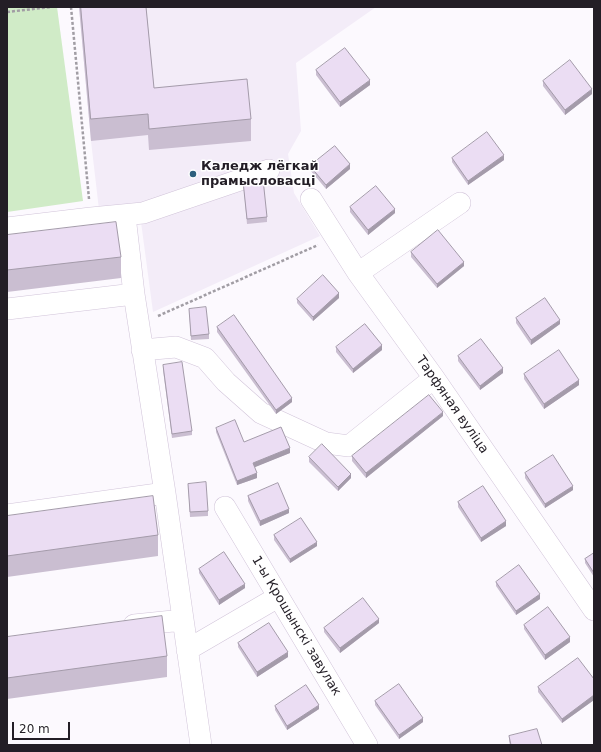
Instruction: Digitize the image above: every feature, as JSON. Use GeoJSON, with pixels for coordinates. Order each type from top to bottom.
{"type":"FeatureCollection","features":[{"type":"Feature","properties":{"kind":"street"},"geometry":{"type":"LineString","coordinates":[[7,228],[143,213],[269,170]]}},
{"type":"Feature","properties":{"kind":"street","name":"Тарфяная вуліца"},"geometry":{"type":"LineString","coordinates":[[310,199],[358,273],[434,378],[594,610]]}},
{"type":"Feature","properties":{"kind":"street"},"geometry":{"type":"LineString","coordinates":[[358,273],[460,203]]}},
{"type":"Feature","properties":{"kind":"street"},"geometry":{"type":"LineString","coordinates":[[124,216],[142,350],[165,494],[201,745]]}},
{"type":"Feature","properties":{"kind":"street"},"geometry":{"type":"LineString","coordinates":[[7,309],[134,294]]}},
{"type":"Feature","properties":{"kind":"street"},"geometry":{"type":"LineString","coordinates":[[142,350],[176,347],[205,358],[226,382],[261,413],[326,443],[349,446],[434,378]]}},
{"type":"Feature","properties":{"kind":"street"},"geometry":{"type":"LineString","coordinates":[[7,515],[165,494]]}},
{"type":"Feature","properties":{"kind":"street","name":"1-ы Крошынскі завулак"},"geometry":{"type":"LineString","coordinates":[[225,507],[367,745]]}},
{"type":"Feature","properties":{"kind":"street"},"geometry":{"type":"LineString","coordinates":[[187,650],[278,597]]}},
{"type":"Feature","properties":{"kind":"street"},"geometry":{"type":"LineString","coordinates":[[114,628],[183,620]]}},
{"type":"Feature","properties":{"kind":"path"},"geometry":{"type":"LineString","coordinates":[[7,12],[51,7]]}},
{"type":"Feature","properties":{"kind":"path"},"geometry":{"type":"LineString","coordinates":[[71,7],[91,218]]}},
{"type":"Feature","properties":{"kind":"path"},"geometry":{"type":"LineString","coordinates":[[139,325],[334,238]]}},
{"type":"Feature","properties":{"kind":"shaded area","name":"Каледж лёгкай прамысловасці"},"geometry":{"type":"Polygon","coordinates":[[[79,7],[376,7],[296,63],[301,131],[288,154],[294,193],[320,236],[153,312],[141,222],[101,227],[91,141],[79,7]]]}},
{"type":"Feature","properties":{"kind":"green space"},"geometry":{"type":"Polygon","coordinates":[[[7,7],[57,7],[83,201],[7,212],[7,7]]]}},
{"type":"Feature","properties":{"kind":"building"},"geometry":{"type":"Polygon","coordinates":[[[81,7],[146,7],[154,88],[247,79],[251,119],[149,129],[148,114],[91,119],[81,7]]]}},
{"type":"Feature","properties":{"kind":"building"},"geometry":{"type":"Polygon","coordinates":[[[345,48],[370,80],[340,102],[316,70],[345,48]]]}},
{"type":"Feature","properties":{"kind":"building"},"geometry":{"type":"Polygon","coordinates":[[[570,60],[592,89],[565,110],[543,81],[570,60]]]}},
{"type":"Feature","properties":{"kind":"building"},"geometry":{"type":"Polygon","coordinates":[[[487,132],[504,155],[468,181],[452,158],[487,132]]]}},
{"type":"Feature","properties":{"kind":"building"},"geometry":{"type":"Polygon","coordinates":[[[335,146],[350,164],[326,185],[310,166],[335,146]]]}},
{"type":"Feature","properties":{"kind":"building"},"geometry":{"type":"Polygon","coordinates":[[[263,179],[267,217],[247,219],[243,181],[263,179]]]}},
{"type":"Feature","properties":{"kind":"building"},"geometry":{"type":"Polygon","coordinates":[[[376,186],[395,209],[368,230],[350,207],[376,186]]]}},
{"type":"Feature","properties":{"kind":"building"},"geometry":{"type":"Polygon","coordinates":[[[116,222],[121,257],[7,270],[7,235],[116,222]]]}},
{"type":"Feature","properties":{"kind":"building"},"geometry":{"type":"Polygon","coordinates":[[[438,230],[464,262],[437,284],[411,252],[438,230]]]}},
{"type":"Feature","properties":{"kind":"building"},"geometry":{"type":"Polygon","coordinates":[[[323,275],[339,293],[313,317],[297,299],[323,275]]]}},
{"type":"Feature","properties":{"kind":"building"},"geometry":{"type":"Polygon","coordinates":[[[545,298],[560,320],[531,340],[516,318],[545,298]]]}},
{"type":"Feature","properties":{"kind":"building"},"geometry":{"type":"Polygon","coordinates":[[[206,307],[209,334],[191,336],[189,309],[206,307]]]}},
{"type":"Feature","properties":{"kind":"building"},"geometry":{"type":"Polygon","coordinates":[[[234,315],[292,398],[276,410],[217,327],[234,315]]]}},
{"type":"Feature","properties":{"kind":"building"},"geometry":{"type":"Polygon","coordinates":[[[365,324],[382,345],[353,369],[336,347],[365,324]]]}},
{"type":"Feature","properties":{"kind":"building"},"geometry":{"type":"Polygon","coordinates":[[[481,339],[503,368],[480,386],[458,356],[481,339]]]}},
{"type":"Feature","properties":{"kind":"building"},"geometry":{"type":"Polygon","coordinates":[[[559,350],[579,380],[544,404],[524,374],[559,350]]]}},
{"type":"Feature","properties":{"kind":"building"},"geometry":{"type":"Polygon","coordinates":[[[182,362],[192,431],[172,434],[163,365],[182,362]]]}},
{"type":"Feature","properties":{"kind":"building"},"geometry":{"type":"Polygon","coordinates":[[[429,395],[443,412],[366,473],[352,456],[429,395]]]}},
{"type":"Feature","properties":{"kind":"building"},"geometry":{"type":"Polygon","coordinates":[[[235,420],[244,442],[281,427],[290,448],[253,463],[257,473],[237,481],[216,428],[235,420]]]}},
{"type":"Feature","properties":{"kind":"building"},"geometry":{"type":"Polygon","coordinates":[[[322,444],[351,474],[338,487],[309,457],[322,444]]]}},
{"type":"Feature","properties":{"kind":"building"},"geometry":{"type":"Polygon","coordinates":[[[553,455],[573,486],[545,504],[525,473],[553,455]]]}},
{"type":"Feature","properties":{"kind":"building"},"geometry":{"type":"Polygon","coordinates":[[[206,482],[208,511],[190,512],[188,484],[206,482]]]}},
{"type":"Feature","properties":{"kind":"building"},"geometry":{"type":"Polygon","coordinates":[[[278,483],[289,509],[260,521],[248,496],[278,483]]]}},
{"type":"Feature","properties":{"kind":"building"},"geometry":{"type":"Polygon","coordinates":[[[483,486],[506,521],[481,538],[458,502],[483,486]]]}},
{"type":"Feature","properties":{"kind":"building"},"geometry":{"type":"Polygon","coordinates":[[[153,496],[158,535],[7,556],[7,516],[153,496]]]}},
{"type":"Feature","properties":{"kind":"building"},"geometry":{"type":"Polygon","coordinates":[[[301,518],[317,542],[290,559],[274,535],[301,518]]]}},
{"type":"Feature","properties":{"kind":"building"},"geometry":{"type":"Polygon","coordinates":[[[224,552],[245,584],[219,600],[199,569],[224,552]]]}},
{"type":"Feature","properties":{"kind":"building"},"geometry":{"type":"Polygon","coordinates":[[[594,553],[594,573],[585,559],[594,553]]]}},
{"type":"Feature","properties":{"kind":"building"},"geometry":{"type":"Polygon","coordinates":[[[519,565],[540,594],[516,611],[496,582],[519,565]]]}},
{"type":"Feature","properties":{"kind":"building"},"geometry":{"type":"Polygon","coordinates":[[[363,598],[379,619],[340,648],[324,628],[363,598]]]}},
{"type":"Feature","properties":{"kind":"building"},"geometry":{"type":"Polygon","coordinates":[[[548,607],[570,637],[545,655],[524,625],[548,607]]]}},
{"type":"Feature","properties":{"kind":"building"},"geometry":{"type":"Polygon","coordinates":[[[162,616],[167,656],[7,678],[7,637],[162,616]]]}},
{"type":"Feature","properties":{"kind":"building"},"geometry":{"type":"Polygon","coordinates":[[[269,623],[288,652],[257,672],[238,643],[269,623]]]}},
{"type":"Feature","properties":{"kind":"building"},"geometry":{"type":"Polygon","coordinates":[[[578,658],[594,679],[594,695],[562,719],[538,687],[578,658]]]}},
{"type":"Feature","properties":{"kind":"building"},"geometry":{"type":"Polygon","coordinates":[[[399,684],[423,718],[399,735],[375,701],[399,684]]]}},
{"type":"Feature","properties":{"kind":"building"},"geometry":{"type":"Polygon","coordinates":[[[306,685],[319,705],[287,726],[275,706],[306,685]]]}},
{"type":"Feature","properties":{"kind":"building"},"geometry":{"type":"Polygon","coordinates":[[[537,729],[542,745],[511,745],[509,736],[537,729]]]}},
{"type":"Feature","properties":{"kind":"place","name":"Каледж лёгкай прамысловасці"},"geometry":{"type":"Point","coordinates":[193,174]}}]}
